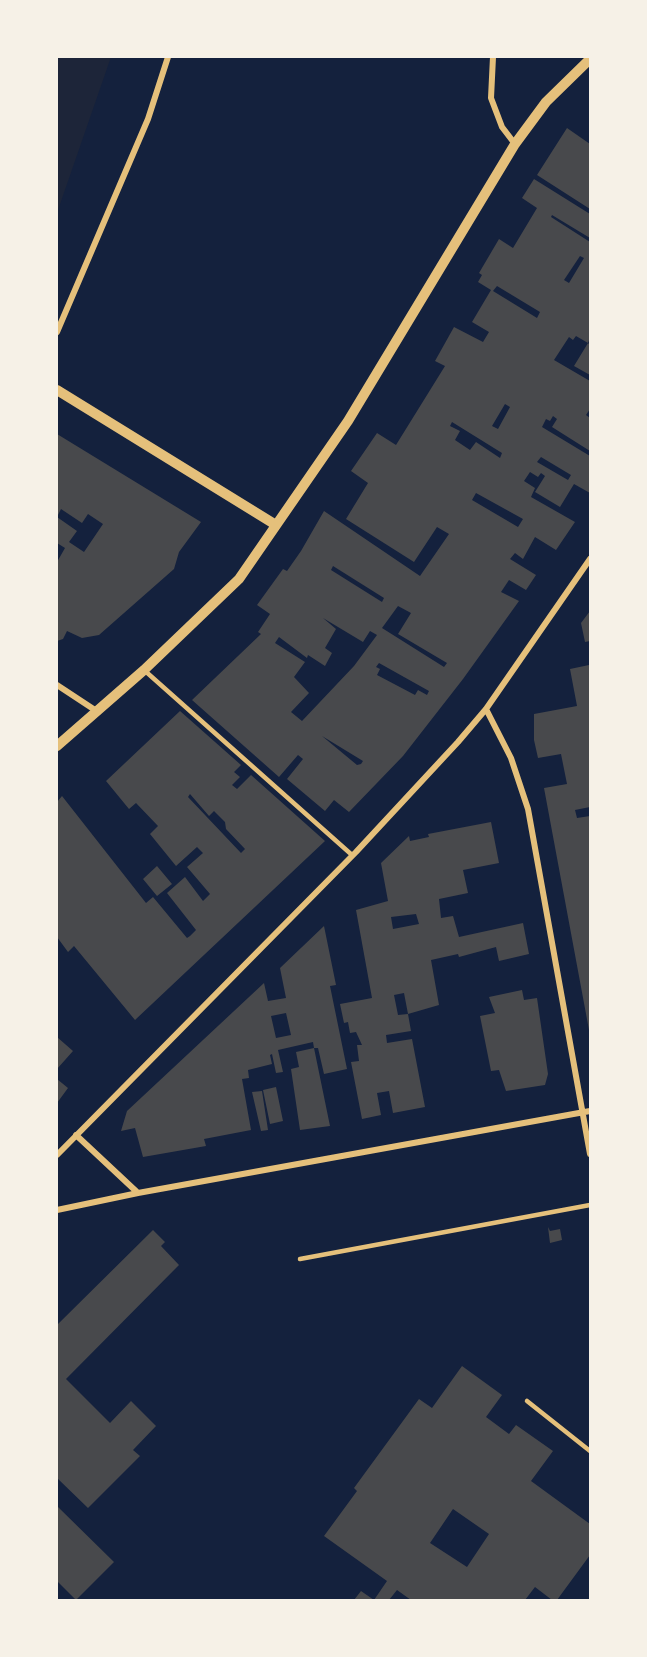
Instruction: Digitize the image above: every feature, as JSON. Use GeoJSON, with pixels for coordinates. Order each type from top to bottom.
{"type":"FeatureCollection","features":[{"type":"Feature","properties":{"kind":"street"},"geometry":{"type":"LineString","coordinates":[[57,332],[148,119],[168,57]]}},
{"type":"Feature","properties":{"kind":"street"},"geometry":{"type":"LineString","coordinates":[[493,57],[491,98],[502,127],[515,144]]}},
{"type":"Feature","properties":{"kind":"street"},"geometry":{"type":"LineString","coordinates":[[57,746],[144,670],[239,579],[348,421],[515,144],[546,102],[588,59]]}},
{"type":"Feature","properties":{"kind":"street"},"geometry":{"type":"LineString","coordinates":[[57,390],[276,525]]}},
{"type":"Feature","properties":{"kind":"street"},"geometry":{"type":"LineString","coordinates":[[57,1155],[352,855],[486,709],[590,559]]}},
{"type":"Feature","properties":{"kind":"street"},"geometry":{"type":"LineString","coordinates":[[57,685],[98,712]]}},
{"type":"Feature","properties":{"kind":"street"},"geometry":{"type":"LineString","coordinates":[[486,709],[511,758],[528,809],[586,1111],[590,1154]]}},
{"type":"Feature","properties":{"kind":"street"},"geometry":{"type":"LineString","coordinates":[[57,1210],[138,1193],[586,1111]]}},
{"type":"Feature","properties":{"kind":"street"},"geometry":{"type":"LineString","coordinates":[[76,1135],[138,1193]]}},
{"type":"Feature","properties":{"kind":"lane"},"geometry":{"type":"LineString","coordinates":[[144,670],[352,855]]}},
{"type":"Feature","properties":{"kind":"lane"},"geometry":{"type":"LineString","coordinates":[[300,1259],[590,1205]]}},
{"type":"Feature","properties":{"kind":"lane"},"geometry":{"type":"LineString","coordinates":[[527,1401],[590,1451]]}},
{"type":"Feature","properties":{"kind":"shaded area"},"geometry":{"type":"Polygon","coordinates":[[[57,57],[111,57],[57,213],[57,57]]]}},
{"type":"Feature","properties":{"kind":"building"},"geometry":{"type":"Polygon","coordinates":[[[567,128],[590,144],[590,209],[537,175],[567,128]]]}},
{"type":"Feature","properties":{"kind":"building"},"geometry":{"type":"Polygon","coordinates":[[[534,179],[590,214],[590,238],[552,215],[551,217],[590,242],[590,338],[588,343],[576,336],[573,340],[569,337],[554,360],[590,381],[590,409],[586,415],[590,418],[590,451],[552,427],[557,419],[553,416],[550,421],[546,419],[542,427],[590,456],[590,493],[574,484],[560,507],[535,492],[545,476],[541,473],[538,477],[530,472],[524,481],[535,488],[531,497],[575,522],[556,550],[535,537],[523,559],[515,553],[510,559],[536,575],[526,590],[509,580],[501,592],[519,601],[463,679],[403,756],[349,812],[334,800],[325,811],[287,779],[303,759],[298,755],[279,777],[192,700],[261,634],[258,632],[270,614],[257,605],[283,569],[287,571],[324,511],[420,576],[449,534],[437,527],[414,562],[346,519],[368,483],[351,471],[377,433],[396,445],[445,366],[435,361],[454,327],[483,342],[489,332],[472,322],[491,290],[478,282],[482,275],[479,273],[499,239],[513,248],[537,208],[522,198],[534,179]],[[580,256],[564,280],[569,283],[584,258],[580,256]],[[497,286],[493,291],[537,318],[540,312],[497,286]],[[505,404],[492,426],[498,429],[510,407],[505,404]],[[452,422],[450,426],[460,431],[455,440],[470,450],[476,442],[500,458],[502,453],[452,422]],[[541,457],[537,462],[568,480],[571,475],[541,457]],[[476,493],[472,500],[518,527],[523,519],[476,493]],[[333,566],[331,570],[382,602],[384,598],[333,566]],[[398,606],[382,628],[444,667],[447,663],[398,634],[411,613],[398,606]],[[323,618],[336,629],[325,648],[332,653],[325,666],[308,655],[307,658],[279,637],[275,643],[305,662],[294,677],[309,693],[291,712],[302,721],[354,666],[377,635],[370,631],[363,642],[323,618]],[[379,663],[376,667],[380,669],[377,675],[415,695],[418,690],[427,695],[429,691],[379,663]],[[322,736],[357,765],[363,761],[322,736]]]}},
{"type":"Feature","properties":{"kind":"building"},"geometry":{"type":"Polygon","coordinates":[[[588,343],[590,345],[590,375],[574,366],[588,343]]]}},
{"type":"Feature","properties":{"kind":"building"},"geometry":{"type":"Polygon","coordinates":[[[57,434],[201,522],[179,552],[174,569],[99,635],[82,638],[67,631],[63,639],[57,641],[57,562],[65,548],[57,543],[57,434]],[[61,509],[57,517],[77,531],[69,542],[84,552],[103,524],[88,514],[82,523],[61,509]]]}},
{"type":"Feature","properties":{"kind":"building"},"geometry":{"type":"Polygon","coordinates":[[[590,611],[590,641],[585,642],[581,623],[590,611]]]}},
{"type":"Feature","properties":{"kind":"building"},"geometry":{"type":"Polygon","coordinates":[[[589,665],[590,807],[575,810],[577,818],[590,816],[589,1030],[544,788],[567,784],[561,754],[538,758],[534,740],[534,714],[577,706],[570,669],[589,665]]]}},
{"type":"Feature","properties":{"kind":"building"},"geometry":{"type":"Polygon","coordinates":[[[180,711],[241,765],[234,772],[240,777],[232,785],[237,789],[251,775],[325,841],[135,1020],[74,946],[68,952],[57,937],[57,802],[62,796],[146,903],[153,897],[187,938],[196,930],[167,893],[185,877],[203,901],[210,894],[187,867],[203,853],[197,847],[176,866],[150,834],[158,826],[136,803],[129,809],[106,781],[180,711]],[[190,794],[188,797],[241,853],[245,849],[226,829],[225,822],[214,811],[209,816],[190,794]]]}},
{"type":"Feature","properties":{"kind":"building"},"geometry":{"type":"Polygon","coordinates":[[[491,822],[499,863],[463,870],[468,893],[439,899],[441,918],[453,916],[459,937],[523,923],[529,954],[499,961],[496,947],[459,957],[458,954],[431,960],[439,1005],[408,1014],[411,1031],[386,1035],[387,1043],[412,1039],[425,1107],[393,1113],[389,1091],[377,1093],[381,1115],[362,1119],[351,1062],[359,1061],[357,1045],[362,1045],[356,1032],[350,1033],[348,1022],[344,1023],[340,1004],[372,998],[356,910],[388,901],[381,863],[409,836],[410,841],[429,837],[428,834],[491,822]],[[416,914],[391,917],[393,929],[419,924],[416,914]],[[404,993],[394,995],[398,1015],[408,1014],[404,993]]]}},
{"type":"Feature","properties":{"kind":"building"},"geometry":{"type":"Polygon","coordinates":[[[157,866],[172,884],[157,896],[143,879],[157,866]]]}},
{"type":"Feature","properties":{"kind":"building"},"geometry":{"type":"Polygon","coordinates":[[[324,926],[336,985],[330,986],[347,1069],[324,1074],[318,1048],[314,1048],[313,1042],[278,1050],[283,1072],[276,1073],[272,1054],[270,1055],[272,1064],[248,1070],[249,1078],[242,1079],[251,1130],[204,1139],[206,1146],[143,1157],[135,1128],[121,1131],[127,1111],[264,983],[268,1001],[286,998],[280,968],[324,926]],[[286,1013],[271,1016],[276,1038],[291,1035],[286,1013]]]}},
{"type":"Feature","properties":{"kind":"building"},"geometry":{"type":"Polygon","coordinates":[[[522,990],[524,1000],[537,998],[548,1074],[545,1085],[506,1091],[499,1070],[491,1071],[480,1016],[495,1013],[489,997],[522,990]]]}},
{"type":"Feature","properties":{"kind":"building"},"geometry":{"type":"Polygon","coordinates":[[[57,1037],[73,1051],[57,1069],[57,1037]]]}},
{"type":"Feature","properties":{"kind":"building"},"geometry":{"type":"Polygon","coordinates":[[[314,1048],[330,1126],[300,1130],[291,1069],[299,1067],[296,1052],[314,1048]]]}},
{"type":"Feature","properties":{"kind":"building"},"geometry":{"type":"Polygon","coordinates":[[[57,1079],[68,1088],[57,1103],[57,1079]]]}},
{"type":"Feature","properties":{"kind":"building"},"geometry":{"type":"Polygon","coordinates":[[[276,1087],[283,1121],[270,1124],[263,1090],[276,1087]]]}},
{"type":"Feature","properties":{"kind":"building"},"geometry":{"type":"Polygon","coordinates":[[[262,1091],[268,1130],[261,1131],[252,1092],[262,1091]]]}},
{"type":"Feature","properties":{"kind":"building"},"geometry":{"type":"Polygon","coordinates":[[[548,1227],[550,1231],[560,1229],[562,1240],[550,1243],[548,1227]]]}},
{"type":"Feature","properties":{"kind":"building"},"geometry":{"type":"Polygon","coordinates":[[[153,1230],[165,1242],[161,1246],[179,1265],[66,1379],[110,1423],[131,1401],[156,1426],[133,1450],[140,1456],[88,1508],[57,1478],[57,1325],[153,1230]]]}},
{"type":"Feature","properties":{"kind":"building"},"geometry":{"type":"Polygon","coordinates":[[[462,1366],[502,1395],[486,1417],[509,1434],[516,1425],[553,1451],[531,1481],[590,1524],[590,1555],[557,1600],[552,1600],[535,1587],[525,1600],[411,1600],[397,1590],[389,1600],[374,1600],[387,1581],[324,1536],[357,1491],[354,1488],[419,1399],[432,1408],[462,1366]],[[453,1509],[430,1543],[467,1567],[489,1534],[453,1509]]]}},
{"type":"Feature","properties":{"kind":"building"},"geometry":{"type":"Polygon","coordinates":[[[57,1506],[114,1562],[76,1600],[57,1581],[57,1506]]]}},
{"type":"Feature","properties":{"kind":"building"},"geometry":{"type":"Polygon","coordinates":[[[361,1591],[374,1600],[354,1600],[361,1591]]]}}]}
